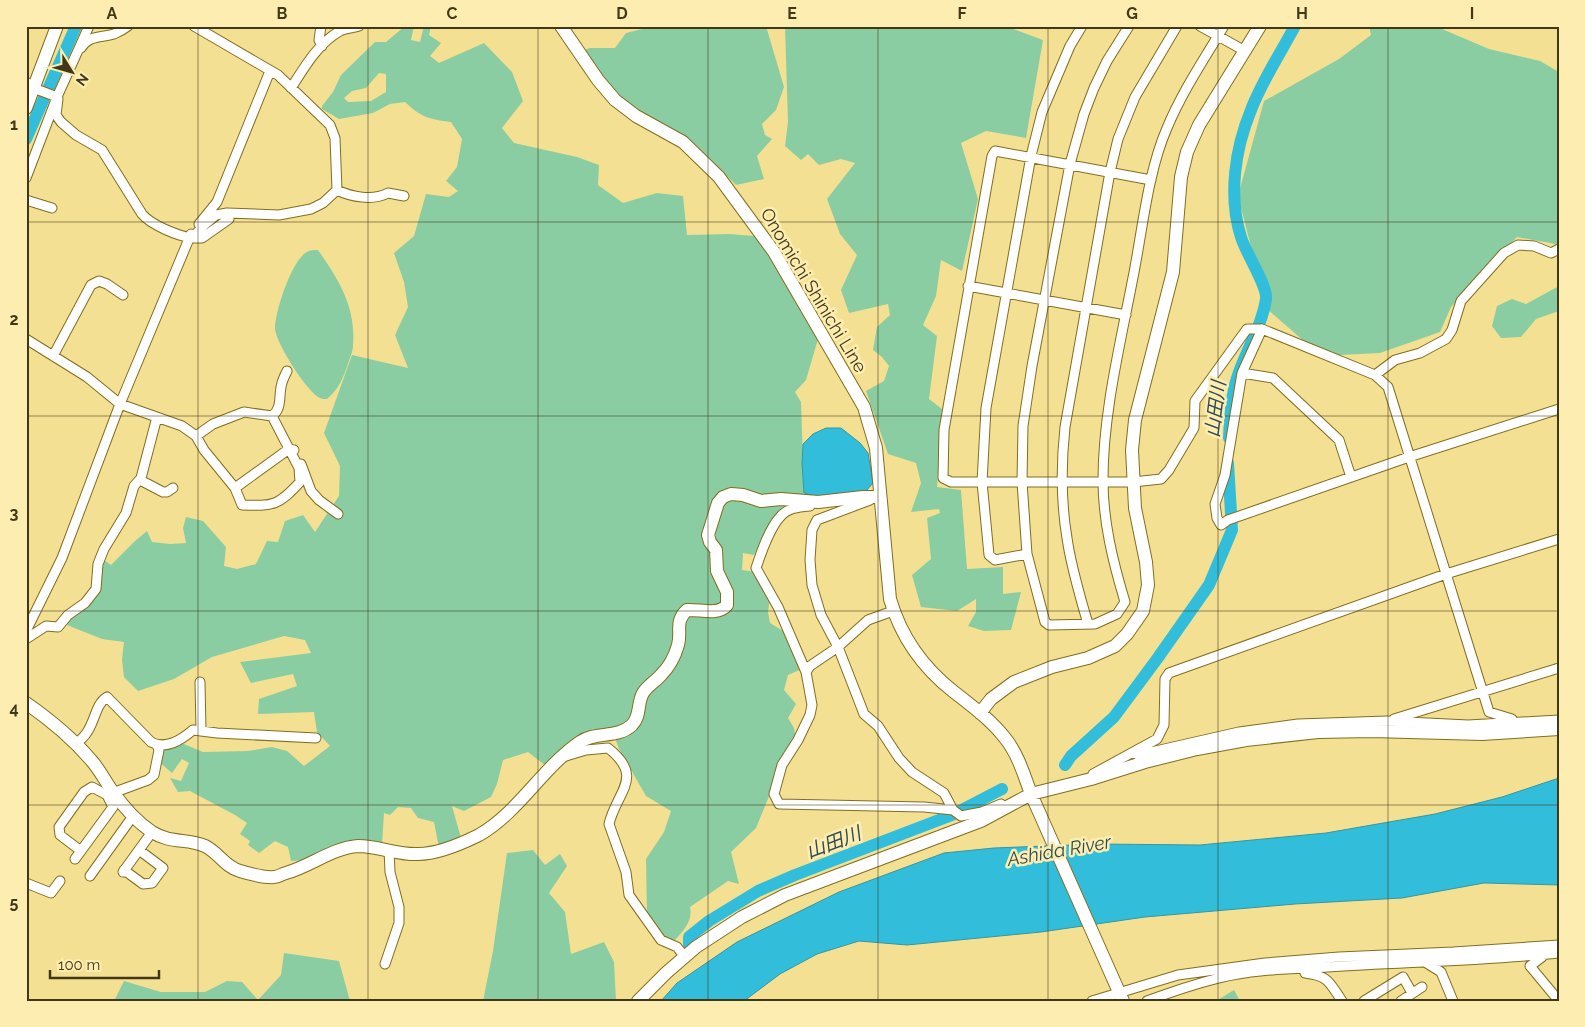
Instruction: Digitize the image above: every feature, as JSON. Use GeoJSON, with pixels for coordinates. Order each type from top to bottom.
{"type":"FeatureCollection","features":[{"type":"Feature","properties":{"kind":"main road"},"geometry":{"type":"LineString","coordinates":[[30,95],[57,26]]}},
{"type":"Feature","properties":{"kind":"main road","name":"Onomichi Shinichi Line"},"geometry":{"type":"LineString","coordinates":[[561,26],[598,80],[615,100],[636,116],[683,142],[719,177],[774,252],[864,407],[876,448],[890,599],[903,634],[925,666],[980,713],[1006,739],[1023,771],[1033,799],[1120,994]]}},
{"type":"Feature","properties":{"kind":"main road"},"geometry":{"type":"LineString","coordinates":[[980,713],[991,700],[1014,682],[1043,670],[1102,653],[1115,646],[1128,634],[1143,611],[1148,585],[1146,562],[1135,508],[1132,450],[1135,420],[1173,272],[1181,178],[1187,152],[1199,125],[1260,26]]}},
{"type":"Feature","properties":{"kind":"main road"},"geometry":{"type":"LineString","coordinates":[[28,707],[75,744],[91,760],[110,794],[152,832],[172,841],[197,844],[208,848],[225,863],[238,871],[274,877],[296,870],[337,850],[359,846],[418,854],[457,845],[499,822],[545,773],[581,741],[591,737],[619,734],[634,723],[638,715],[642,694],[661,675],[678,647],[680,637],[678,623],[681,615],[687,610],[724,610],[727,606],[727,592],[717,571],[716,550],[710,542],[708,535],[718,503],[723,496],[732,494],[743,495],[761,501],[781,499],[818,502],[863,496],[880,497]]}},
{"type":"Feature","properties":{"kind":"main road"},"geometry":{"type":"LineString","coordinates":[[638,1001],[696,947],[742,917],[785,895],[981,821],[1006,808],[1145,762],[1246,740],[1318,732],[1372,731],[1482,734],[1559,729]]}},
{"type":"Feature","properties":{"kind":"street"},"geometry":{"type":"LineString","coordinates":[[26,178],[57,97],[89,26]]}},
{"type":"Feature","properties":{"kind":"street"},"geometry":{"type":"LineString","coordinates":[[77,52],[84,43],[94,37],[113,34],[128,26]]}},
{"type":"Feature","properties":{"kind":"street"},"geometry":{"type":"LineString","coordinates":[[321,26],[319,40],[322,46]]}},
{"type":"Feature","properties":{"kind":"street"},"geometry":{"type":"LineString","coordinates":[[291,88],[309,60],[322,46],[340,31],[359,26]]}},
{"type":"Feature","properties":{"kind":"street"},"geometry":{"type":"LineString","coordinates":[[1027,554],[995,560],[989,555],[982,482],[986,408],[1031,156],[1042,112],[1070,46],[1082,26]]}},
{"type":"Feature","properties":{"kind":"street"},"geometry":{"type":"LineString","coordinates":[[1129,26],[1107,61],[1094,88],[1084,114],[1070,164],[1023,426],[1022,482],[1027,554],[1044,622],[1049,626],[1096,624],[1117,614],[1125,602],[1110,549],[1103,482],[1109,408],[1151,180],[1166,129],[1185,90],[1224,26]]}},
{"type":"Feature","properties":{"kind":"street"},"geometry":{"type":"LineString","coordinates":[[1088,624],[1066,538],[1061,464],[1065,427],[1110,172],[1118,139],[1135,97],[1177,26]]}},
{"type":"Feature","properties":{"kind":"street"},"geometry":{"type":"LineString","coordinates":[[1200,26],[1245,51]]}},
{"type":"Feature","properties":{"kind":"street"},"geometry":{"type":"LineString","coordinates":[[190,238],[216,215],[227,212],[279,215],[311,209],[323,203],[336,190],[335,138],[330,125],[278,75],[196,27]]}},
{"type":"Feature","properties":{"kind":"street"},"geometry":{"type":"LineString","coordinates":[[26,631],[62,558],[120,404],[190,238],[217,202],[270,71]]}},
{"type":"Feature","properties":{"kind":"street"},"geometry":{"type":"LineString","coordinates":[[30,95],[57,97]]}},
{"type":"Feature","properties":{"kind":"street"},"geometry":{"type":"LineString","coordinates":[[57,97],[56,115],[61,122],[76,135],[102,150],[147,219],[157,226],[190,238],[202,238],[229,220]]}},
{"type":"Feature","properties":{"kind":"street"},"geometry":{"type":"LineString","coordinates":[[1151,180],[1031,156],[996,151],[992,156],[944,430],[943,478],[951,482],[1133,482],[1161,479],[1169,470],[1194,428],[1195,401],[1248,329],[1262,329],[1375,375],[1388,387],[1489,712],[1512,719],[1513,723]]}},
{"type":"Feature","properties":{"kind":"street"},"geometry":{"type":"LineString","coordinates":[[336,190],[350,196],[382,196],[388,193],[404,196]]}},
{"type":"Feature","properties":{"kind":"street"},"geometry":{"type":"LineString","coordinates":[[26,200],[52,208]]}},
{"type":"Feature","properties":{"kind":"street"},"geometry":{"type":"LineString","coordinates":[[1375,375],[1395,360],[1420,354],[1446,339],[1452,330],[1461,301],[1504,252],[1518,246],[1534,246],[1550,253],[1559,249]]}},
{"type":"Feature","properties":{"kind":"street"},"geometry":{"type":"LineString","coordinates":[[53,356],[91,286],[99,281],[123,294]]}},
{"type":"Feature","properties":{"kind":"street"},"geometry":{"type":"LineString","coordinates":[[968,286],[1126,314]]}},
{"type":"Feature","properties":{"kind":"street"},"geometry":{"type":"LineString","coordinates":[[1262,329],[1242,373],[1225,475],[1215,504],[1217,518],[1221,525],[1228,520],[1409,457],[1559,409]]}},
{"type":"Feature","properties":{"kind":"street"},"geometry":{"type":"LineString","coordinates":[[26,339],[87,377],[120,404],[182,426],[196,436],[204,450],[235,488],[242,505],[269,506],[287,497],[300,482],[299,468],[272,416]]}},
{"type":"Feature","properties":{"kind":"street"},"geometry":{"type":"LineString","coordinates":[[272,416],[276,413],[280,400],[281,385],[287,371]]}},
{"type":"Feature","properties":{"kind":"street"},"geometry":{"type":"LineString","coordinates":[[1242,373],[1273,378],[1339,440],[1351,477]]}},
{"type":"Feature","properties":{"kind":"street"},"geometry":{"type":"LineString","coordinates":[[196,436],[213,424],[244,412],[272,416]]}},
{"type":"Feature","properties":{"kind":"street"},"geometry":{"type":"LineString","coordinates":[[26,639],[46,626],[58,627],[68,615],[85,603],[96,589],[98,564],[104,549],[126,513],[134,486],[142,478],[156,417]]}},
{"type":"Feature","properties":{"kind":"street"},"geometry":{"type":"LineString","coordinates":[[235,488],[289,449],[294,449],[307,477],[311,491],[319,500],[338,514]]}},
{"type":"Feature","properties":{"kind":"street"},"geometry":{"type":"LineString","coordinates":[[140,480],[163,492],[173,488]]}},
{"type":"Feature","properties":{"kind":"street"},"geometry":{"type":"LineString","coordinates":[[880,497],[817,520],[812,530],[810,560],[812,585],[820,615],[838,647],[864,714],[878,726],[899,758],[912,772],[944,793],[953,810],[961,816],[982,812],[1001,804],[1006,808]]}},
{"type":"Feature","properties":{"kind":"street"},"geometry":{"type":"LineString","coordinates":[[818,502],[812,506],[789,510],[780,516],[763,548],[756,568],[778,607],[806,672],[812,705],[810,715],[798,740],[782,765],[774,794],[779,804],[924,807],[953,810]]}},
{"type":"Feature","properties":{"kind":"street"},"geometry":{"type":"LineString","coordinates":[[1091,779],[1092,775],[1156,740],[1164,725],[1165,679],[1169,673],[1446,574],[1559,539]]}},
{"type":"Feature","properties":{"kind":"street"},"geometry":{"type":"LineString","coordinates":[[806,672],[810,666],[838,647],[868,620],[894,610]]}},
{"type":"Feature","properties":{"kind":"street"},"geometry":{"type":"LineString","coordinates":[[1387,721],[1559,668]]}},
{"type":"Feature","properties":{"kind":"street"},"geometry":{"type":"LineString","coordinates":[[200,682],[201,730]]}},
{"type":"Feature","properties":{"kind":"street"},"geometry":{"type":"LineString","coordinates":[[75,744],[84,739],[90,731],[101,700],[107,697],[151,742],[157,745],[175,742],[184,738],[193,730],[316,738]]}},
{"type":"Feature","properties":{"kind":"street"},"geometry":{"type":"LineString","coordinates":[[1133,752],[1138,755],[1239,732],[1298,724],[1387,721],[1468,725],[1559,720]]}},
{"type":"Feature","properties":{"kind":"street"},"geometry":{"type":"LineString","coordinates":[[81,851],[60,835],[59,827],[84,792],[92,787],[110,794],[148,780],[154,775],[159,750],[157,745]]}},
{"type":"Feature","properties":{"kind":"street"},"geometry":{"type":"LineString","coordinates":[[564,756],[586,750],[608,748],[618,756],[625,767],[625,787],[609,824],[626,872],[629,895],[661,940],[677,947],[685,958]]}},
{"type":"Feature","properties":{"kind":"street"},"geometry":{"type":"LineString","coordinates":[[76,859],[113,807],[110,794]]}},
{"type":"Feature","properties":{"kind":"street"},"geometry":{"type":"LineString","coordinates":[[90,876],[133,816]]}},
{"type":"Feature","properties":{"kind":"street"},"geometry":{"type":"LineString","coordinates":[[139,850],[163,868],[152,883],[143,884],[123,871],[152,832]]}},
{"type":"Feature","properties":{"kind":"street"},"geometry":{"type":"LineString","coordinates":[[385,964],[399,922],[399,907],[390,872],[389,850]]}},
{"type":"Feature","properties":{"kind":"street"},"geometry":{"type":"LineString","coordinates":[[26,883],[51,893],[60,881]]}},
{"type":"Feature","properties":{"kind":"street"},"geometry":{"type":"LineString","coordinates":[[1092,1001],[1178,976],[1265,963],[1559,945]]}},
{"type":"Feature","properties":{"kind":"street"},"geometry":{"type":"LineString","coordinates":[[1147,1001],[1187,986],[1220,978],[1288,970],[1559,953]]}},
{"type":"Feature","properties":{"kind":"street"},"geometry":{"type":"LineString","coordinates":[[1543,955],[1530,966],[1558,1001]]}},
{"type":"Feature","properties":{"kind":"street"},"geometry":{"type":"LineString","coordinates":[[1425,962],[1441,972],[1453,1001]]}},
{"type":"Feature","properties":{"kind":"street"},"geometry":{"type":"LineString","coordinates":[[1265,963],[1266,966],[1318,975],[1328,979],[1342,1001]]}},
{"type":"Feature","properties":{"kind":"street"},"geometry":{"type":"LineString","coordinates":[[1364,1001],[1403,978],[1412,993]]}},
{"type":"Feature","properties":{"kind":"street"},"geometry":{"type":"LineString","coordinates":[[1401,1001],[1422,987]]}},
{"type":"Feature","properties":{"kind":"green space"},"geometry":{"type":"Polygon","coordinates":[[[405,26],[414,26],[411,40],[420,42],[424,26],[431,26],[429,35],[441,43],[430,56],[439,63],[484,43],[512,72],[523,101],[502,128],[514,143],[577,157],[599,165],[598,185],[623,203],[657,193],[683,196],[687,235],[729,234],[754,236],[778,269],[818,339],[806,380],[795,392],[801,402],[804,493],[771,524],[754,555],[743,553],[742,570],[756,572],[770,598],[768,612],[770,623],[785,632],[802,669],[788,675],[784,690],[796,704],[788,718],[794,728],[796,741],[778,769],[756,828],[731,852],[739,884],[728,881],[690,907],[689,921],[675,940],[666,939],[647,916],[646,859],[664,832],[671,811],[646,796],[619,749],[615,738],[623,731],[600,729],[571,741],[546,766],[528,752],[503,760],[497,784],[491,797],[464,811],[452,806],[461,838],[439,848],[434,822],[418,818],[411,808],[398,807],[390,815],[384,813],[382,845],[308,860],[291,861],[288,847],[275,841],[259,853],[248,845],[250,841],[240,834],[247,823],[190,791],[178,792],[170,778],[181,781],[189,763],[182,759],[172,773],[158,761],[165,748],[179,742],[203,752],[248,751],[272,747],[287,751],[304,766],[330,746],[317,732],[314,712],[258,714],[259,699],[297,686],[293,674],[251,683],[240,662],[311,653],[305,640],[284,636],[212,657],[174,679],[138,691],[124,677],[122,660],[124,642],[102,639],[67,625],[74,614],[97,594],[104,560],[111,565],[147,531],[152,542],[186,543],[183,528],[186,517],[203,521],[226,547],[224,566],[237,569],[256,564],[267,541],[278,542],[285,521],[303,515],[315,532],[339,496],[340,466],[324,433],[352,355],[408,368],[395,335],[408,307],[404,282],[394,253],[414,236],[426,194],[449,197],[458,191],[446,181],[457,167],[462,139],[451,122],[426,117],[405,102],[390,104],[373,113],[339,119],[322,109],[341,75],[375,42],[386,42],[405,26]],[[379,73],[366,88],[352,91],[344,98],[348,102],[371,101],[386,92],[386,74],[379,73]]]}},
{"type":"Feature","properties":{"kind":"green space"},"geometry":{"type":"Polygon","coordinates":[[[644,26],[766,26],[784,87],[776,110],[762,124],[765,135],[772,139],[757,156],[764,179],[736,185],[696,145],[632,106],[604,82],[584,50],[590,48],[615,48],[626,33],[642,29],[644,26]]]}},
{"type":"Feature","properties":{"kind":"green space"},"geometry":{"type":"Polygon","coordinates":[[[785,26],[1005,26],[1043,40],[1026,138],[986,131],[961,143],[978,199],[962,271],[941,260],[936,296],[923,325],[937,336],[929,399],[942,409],[937,487],[961,490],[967,569],[1003,567],[1003,594],[1021,592],[1011,630],[984,631],[968,626],[976,612],[976,599],[957,611],[921,607],[912,575],[931,559],[927,518],[940,513],[939,509],[911,512],[921,483],[916,463],[888,454],[866,391],[884,381],[889,366],[873,350],[877,327],[890,315],[888,304],[849,313],[841,290],[857,255],[840,234],[827,199],[855,163],[841,159],[819,165],[808,154],[801,160],[785,146],[788,122],[785,26]]]}},
{"type":"Feature","properties":{"kind":"green space"},"geometry":{"type":"Polygon","coordinates":[[[1369,26],[1435,26],[1489,49],[1540,61],[1559,72],[1559,254],[1555,244],[1517,237],[1451,307],[1440,332],[1380,353],[1321,356],[1267,309],[1238,196],[1264,101],[1339,59],[1371,35],[1369,26]]]}},
{"type":"Feature","properties":{"kind":"green space"},"geometry":{"type":"Polygon","coordinates":[[[311,250],[318,250],[333,272],[344,294],[352,318],[353,331],[353,348],[347,367],[334,392],[327,399],[320,398],[307,387],[280,344],[275,328],[281,299],[290,275],[301,257],[311,250]]]}},
{"type":"Feature","properties":{"kind":"green space"},"geometry":{"type":"Polygon","coordinates":[[[1559,286],[1559,311],[1536,319],[1521,337],[1501,338],[1492,326],[1497,306],[1512,299],[1526,304],[1559,286]]]}},
{"type":"Feature","properties":{"kind":"green space"},"geometry":{"type":"Polygon","coordinates":[[[533,850],[545,865],[560,854],[567,866],[549,893],[565,912],[571,954],[604,942],[614,962],[616,1001],[483,1001],[493,951],[507,853],[533,850]]]}},
{"type":"Feature","properties":{"kind":"green space"},"geometry":{"type":"Polygon","coordinates":[[[284,953],[339,961],[350,1001],[114,1001],[124,981],[161,992],[205,992],[227,981],[242,982],[258,1000],[281,975],[284,953]]]}},
{"type":"Feature","properties":{"kind":"green space"},"geometry":{"type":"Polygon","coordinates":[[[1234,990],[1240,1001],[1216,1001],[1234,990]]]}},
{"type":"Feature","properties":{"kind":"water"},"geometry":{"type":"Polygon","coordinates":[[[826,428],[841,428],[860,443],[868,453],[873,483],[866,491],[815,496],[804,493],[803,444],[813,434],[826,428]]]}},
{"type":"Feature","properties":{"kind":"water","name":"Ashida River"},"geometry":{"type":"Polygon","coordinates":[[[1559,778],[1559,885],[1484,883],[1402,898],[1295,904],[1145,917],[1041,932],[907,945],[859,941],[817,954],[780,974],[744,1001],[661,1001],[677,983],[737,942],[839,892],[944,853],[994,848],[1096,844],[1200,845],[1326,833],[1435,814],[1502,797],[1559,778]]]}},
{"type":"Feature","properties":{"kind":"waterway"},"geometry":{"type":"LineString","coordinates":[[26,139],[76,26]]}},
{"type":"Feature","properties":{"kind":"waterway","name":"山田川"},"geometry":{"type":"LineString","coordinates":[[1229,438],[1235,385],[1240,368],[1261,319],[1266,299],[1264,286],[1243,243],[1237,221],[1234,189],[1237,157],[1245,125],[1255,99],[1295,26]]}},
{"type":"Feature","properties":{"kind":"waterway","name":"山田川"},"geometry":{"type":"LineString","coordinates":[[1065,765],[1071,756],[1114,717],[1209,585],[1232,530],[1228,463]]}},
{"type":"Feature","properties":{"kind":"waterway","name":"山田川"},"geometry":{"type":"LineString","coordinates":[[689,944],[689,937],[709,921],[758,891],[952,815],[1002,789]]}}]}
